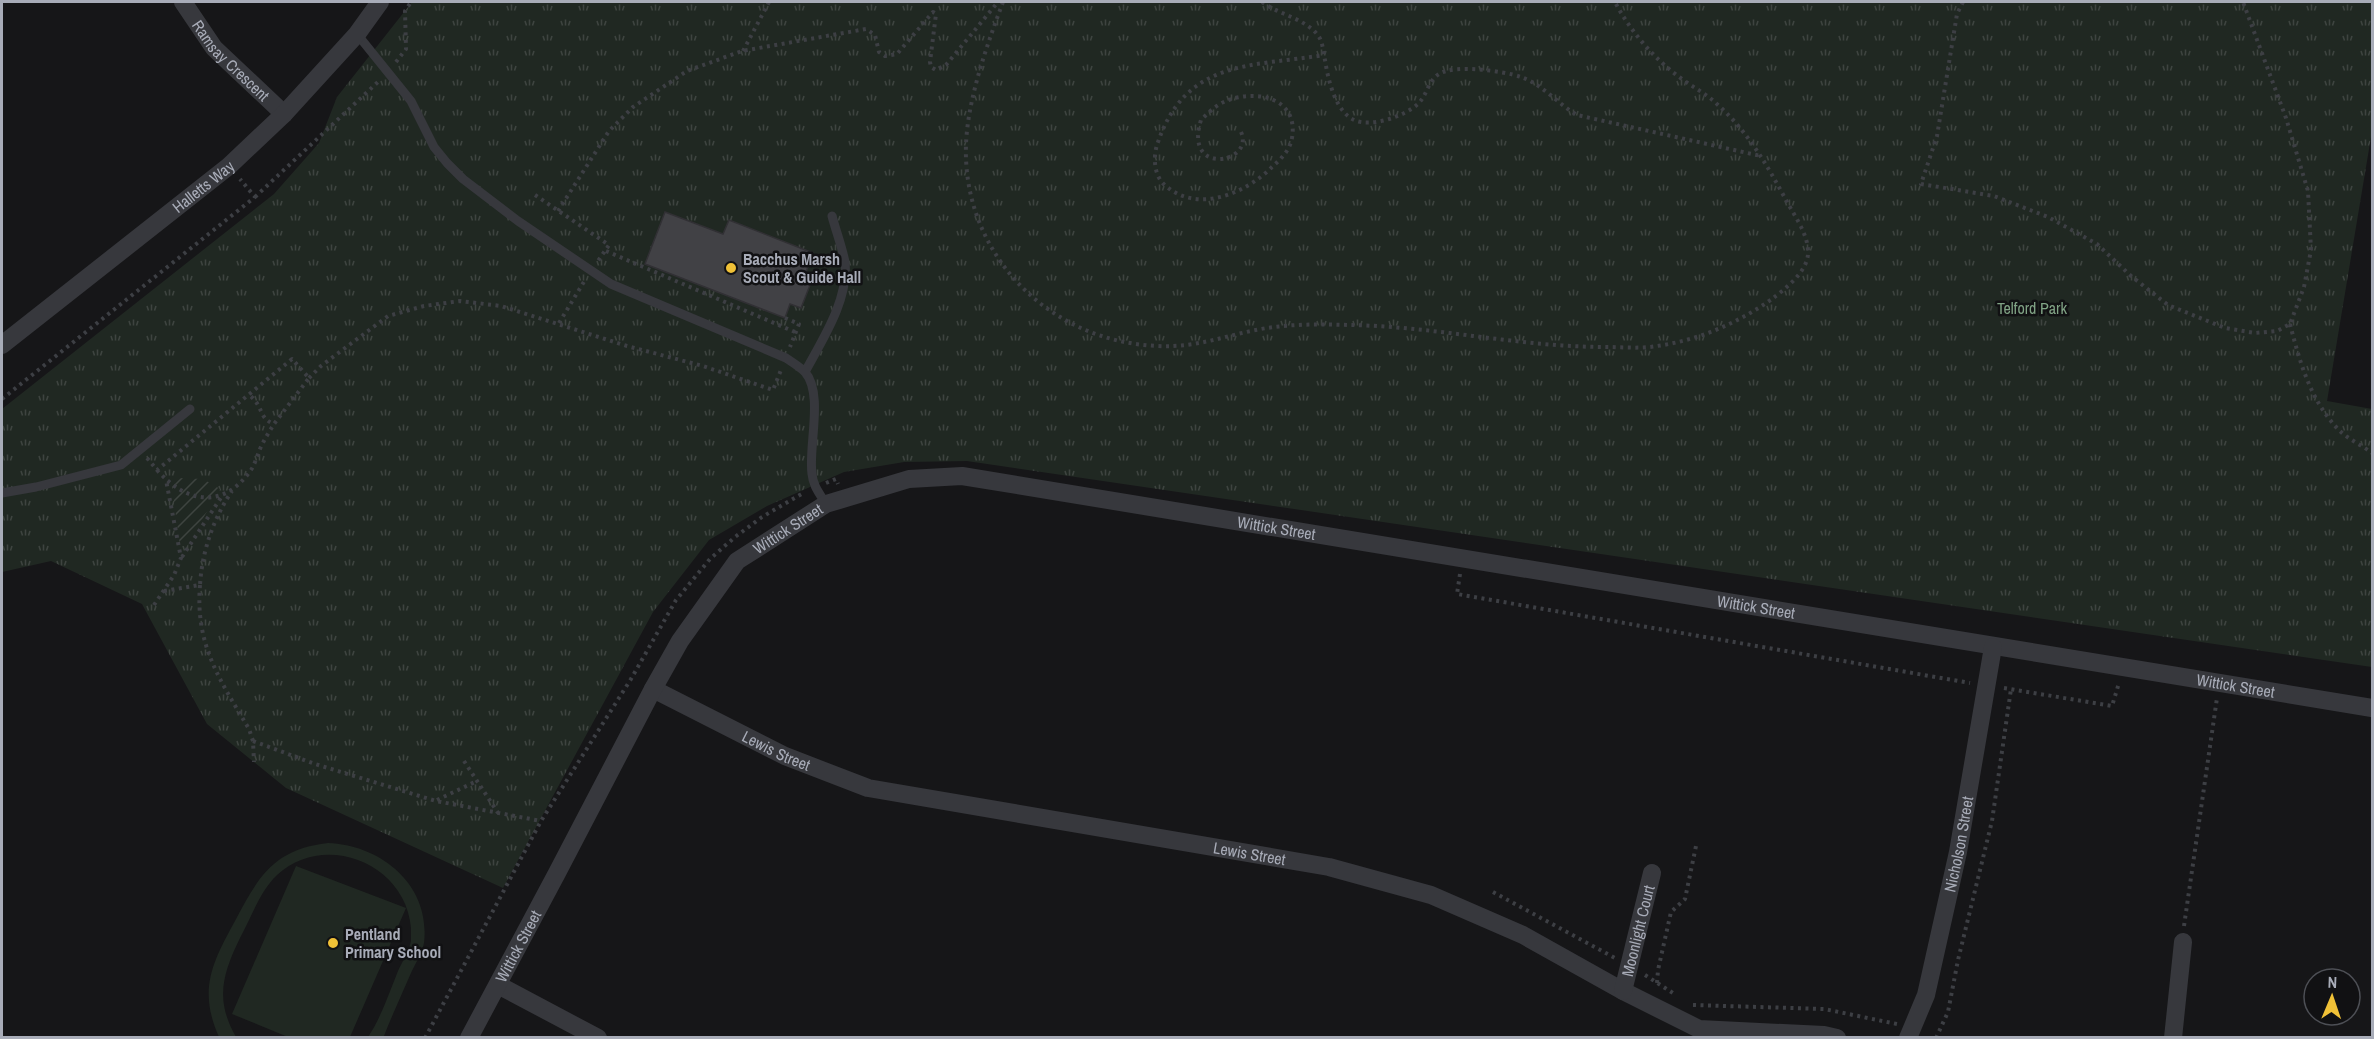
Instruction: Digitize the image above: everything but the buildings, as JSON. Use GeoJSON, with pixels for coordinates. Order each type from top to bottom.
{"type":"FeatureCollection","features":[{"type":"Feature","properties":{"kind":"street","name":"Ramsay Crescent"},"geometry":{"type":"LineString","coordinates":[[183,2],[214,48],[284,114]]}},
{"type":"Feature","properties":{"kind":"street","name":"Halletts Way"},"geometry":{"type":"LineString","coordinates":[[2,345],[229,166],[284,114],[357,33],[380,2]]}},
{"type":"Feature","properties":{"kind":"street","name":"Wittick Street"},"geometry":{"type":"LineString","coordinates":[[469,1038],[653,689],[680,641],[737,561],[826,504],[909,479],[962,476],[2373,708]]}},
{"type":"Feature","properties":{"kind":"street","name":"Nicholson Street"},"geometry":{"type":"LineString","coordinates":[[1910,1032],[1926,995],[1958,852],[1993,646]]}},
{"type":"Feature","properties":{"kind":"street","name":"Lewis Street"},"geometry":{"type":"LineString","coordinates":[[653,689],[785,756],[868,788],[1329,867],[1431,895],[1523,935],[1623,991],[1699,1029],[1824,1035],[1838,1038]]}},
{"type":"Feature","properties":{"kind":"street","name":"Moonlight Court"},"geometry":{"type":"LineString","coordinates":[[1623,991],[1652,873]]}},
{"type":"Feature","properties":{"kind":"street"},"geometry":{"type":"LineString","coordinates":[[2173,1038],[2183,942]]}},
{"type":"Feature","properties":{"kind":"street"},"geometry":{"type":"LineString","coordinates":[[498,985],[598,1038]]}},
{"type":"Feature","properties":{"kind":"lane"},"geometry":{"type":"LineString","coordinates":[[357,33],[411,101],[434,147],[447,163],[463,179],[518,221],[611,284],[786,358],[805,372],[812,386],[814,400],[812,475],[815,488],[826,504]]}},
{"type":"Feature","properties":{"kind":"lane"},"geometry":{"type":"LineString","coordinates":[[805,372],[837,309],[844,286],[845,263],[832,216]]}},
{"type":"Feature","properties":{"kind":"lane"},"geometry":{"type":"LineString","coordinates":[[2,493],[36,488],[121,465],[140,452],[190,409]]}},
{"type":"Feature","properties":{"kind":"path"},"geometry":{"type":"LineString","coordinates":[[2,399],[255,197],[389,72],[406,49],[405,11],[411,2]]}},
{"type":"Feature","properties":{"kind":"path"},"geometry":{"type":"LineString","coordinates":[[742,51],[770,2]]}},
{"type":"Feature","properties":{"kind":"path"},"geometry":{"type":"LineString","coordinates":[[558,211],[609,131],[633,107],[687,71],[742,51],[866,30],[875,35],[879,52],[892,56],[897,54],[927,16],[933,12],[936,14],[930,62],[936,70],[946,66],[998,2]]}},
{"type":"Feature","properties":{"kind":"path"},"geometry":{"type":"LineString","coordinates":[[1003,2],[988,41],[967,127],[966,171],[970,198],[996,258],[1040,305],[1096,333],[1134,345],[1190,346],[1265,328],[1349,325],[1418,329],[1518,343],[1590,347],[1655,347],[1695,338],[1739,321],[1776,296],[1804,268],[1808,251],[1804,233],[1761,156],[1740,127],[1718,104],[1657,59],[1615,2]]}},
{"type":"Feature","properties":{"kind":"path"},"geometry":{"type":"LineString","coordinates":[[1262,2],[1300,22],[1317,34],[1322,43],[1338,105],[1348,117],[1363,123],[1385,120],[1418,104],[1430,83],[1439,74],[1465,70],[1500,72],[1533,82],[1577,115],[1761,156]]}},
{"type":"Feature","properties":{"kind":"path"},"geometry":{"type":"LineString","coordinates":[[1963,2],[1958,14],[1937,135],[1921,184],[1994,196],[2048,217],[2097,244],[2131,276],[2168,305],[2224,328],[2254,333],[2277,331],[2290,324]]}},
{"type":"Feature","properties":{"kind":"path"},"geometry":{"type":"LineString","coordinates":[[2243,2],[2286,118],[2308,191],[2311,250],[2304,287],[2290,324],[2303,373],[2321,407],[2342,433],[2373,453]]}},
{"type":"Feature","properties":{"kind":"path"},"geometry":{"type":"LineString","coordinates":[[1241,132],[1244,139],[1243,145],[1237,154],[1219,159],[1209,157],[1199,148],[1197,140],[1201,120],[1224,101],[1242,96],[1261,95],[1274,99],[1284,107],[1291,119],[1293,135],[1290,146],[1280,160],[1245,189],[1218,198],[1201,199],[1168,189],[1160,181],[1155,168],[1156,148],[1173,112],[1194,87],[1208,78],[1235,67],[1324,55]]}},
{"type":"Feature","properties":{"kind":"path"},"geometry":{"type":"LineString","coordinates":[[229,166],[255,197]]}},
{"type":"Feature","properties":{"kind":"path"},"geometry":{"type":"LineString","coordinates":[[606,251],[795,332]]}},
{"type":"Feature","properties":{"kind":"path"},"geometry":{"type":"LineString","coordinates":[[154,605],[165,591],[181,558],[222,495],[245,478],[253,468],[261,446],[274,424],[309,378],[321,366],[388,316],[424,306],[460,301],[501,306],[627,346],[703,366],[773,390],[799,324],[785,318]]}},
{"type":"Feature","properties":{"kind":"path"},"geometry":{"type":"LineString","coordinates":[[157,470],[292,359],[309,378]]}},
{"type":"Feature","properties":{"kind":"path"},"geometry":{"type":"LineString","coordinates":[[249,395],[258,401],[261,414],[268,422],[274,424]]}},
{"type":"Feature","properties":{"kind":"path"},"geometry":{"type":"LineString","coordinates":[[140,452],[166,479],[186,494],[205,497],[222,495]]}},
{"type":"Feature","properties":{"kind":"path"},"geometry":{"type":"LineString","coordinates":[[166,479],[181,558]]}},
{"type":"Feature","properties":{"kind":"path"},"geometry":{"type":"LineString","coordinates":[[235,486],[219,512],[208,540],[201,568],[198,606],[204,642],[253,741],[254,762]]}},
{"type":"Feature","properties":{"kind":"path"},"geometry":{"type":"LineString","coordinates":[[1462,559],[1456,594],[2112,706],[2124,668]]}},
{"type":"Feature","properties":{"kind":"path"},"geometry":{"type":"LineString","coordinates":[[165,591],[200,585]]}},
{"type":"Feature","properties":{"kind":"path"},"geometry":{"type":"LineString","coordinates":[[2183,942],[2186,908],[2220,683]]}},
{"type":"Feature","properties":{"kind":"path"},"geometry":{"type":"LineString","coordinates":[[1493,892],[1630,965],[1692,1005],[1824,1009],[1910,1032],[1937,1036],[1948,1012],[1958,960],[1992,821],[2011,689]]}},
{"type":"Feature","properties":{"kind":"path"},"geometry":{"type":"LineString","coordinates":[[253,741],[315,764],[436,801],[541,821]]}},
{"type":"Feature","properties":{"kind":"path"},"geometry":{"type":"LineString","coordinates":[[464,761],[498,813]]}},
{"type":"Feature","properties":{"kind":"path"},"geometry":{"type":"LineString","coordinates":[[436,801],[477,781]]}},
{"type":"Feature","properties":{"kind":"path"},"geometry":{"type":"LineString","coordinates":[[1657,984],[1671,912],[1685,899],[1696,846]]}},
{"type":"Feature","properties":{"kind":"green space","name":"Telford Park"},"geometry":{"type":"Polygon","coordinates":[[[412,2],[2372,2],[2372,131],[2327,401],[2372,409],[2372,667],[967,461],[904,462],[844,472],[767,506],[709,540],[653,612],[503,888],[286,788],[207,724],[142,604],[51,561],[2,572],[2,409],[274,194],[319,143],[337,97],[412,2]]]}},
{"type":"Feature","properties":{"kind":"green space"},"geometry":{"type":"Polygon","coordinates":[[[177,478],[203,479],[220,489],[187,546],[180,546],[172,486],[177,478]]]}},
{"type":"Feature","properties":{"kind":"green space"},"geometry":{"type":"Polygon","coordinates":[[[328,843],[348,845],[384,860],[411,886],[419,903],[424,922],[423,947],[384,1036],[368,1037],[381,1014],[410,945],[411,928],[406,905],[395,886],[379,871],[360,861],[339,855],[317,856],[296,862],[271,881],[256,905],[225,976],[223,999],[225,1011],[236,1037],[219,1037],[209,1005],[210,977],[220,950],[243,905],[260,879],[281,859],[309,846],[328,843]]]}},
{"type":"Feature","properties":{"kind":"green space"},"geometry":{"type":"Polygon","coordinates":[[[296,866],[406,908],[350,1037],[288,1037],[232,1014],[296,866]]]}},
{"type":"Feature","properties":{"kind":"place","name":"Bacchus Marsh Scout & Guide Hall"},"geometry":{"type":"Point","coordinates":[731,268]}},
{"type":"Feature","properties":{"kind":"place","name":"Pentland Primary School"},"geometry":{"type":"Point","coordinates":[333,943]}}]}
